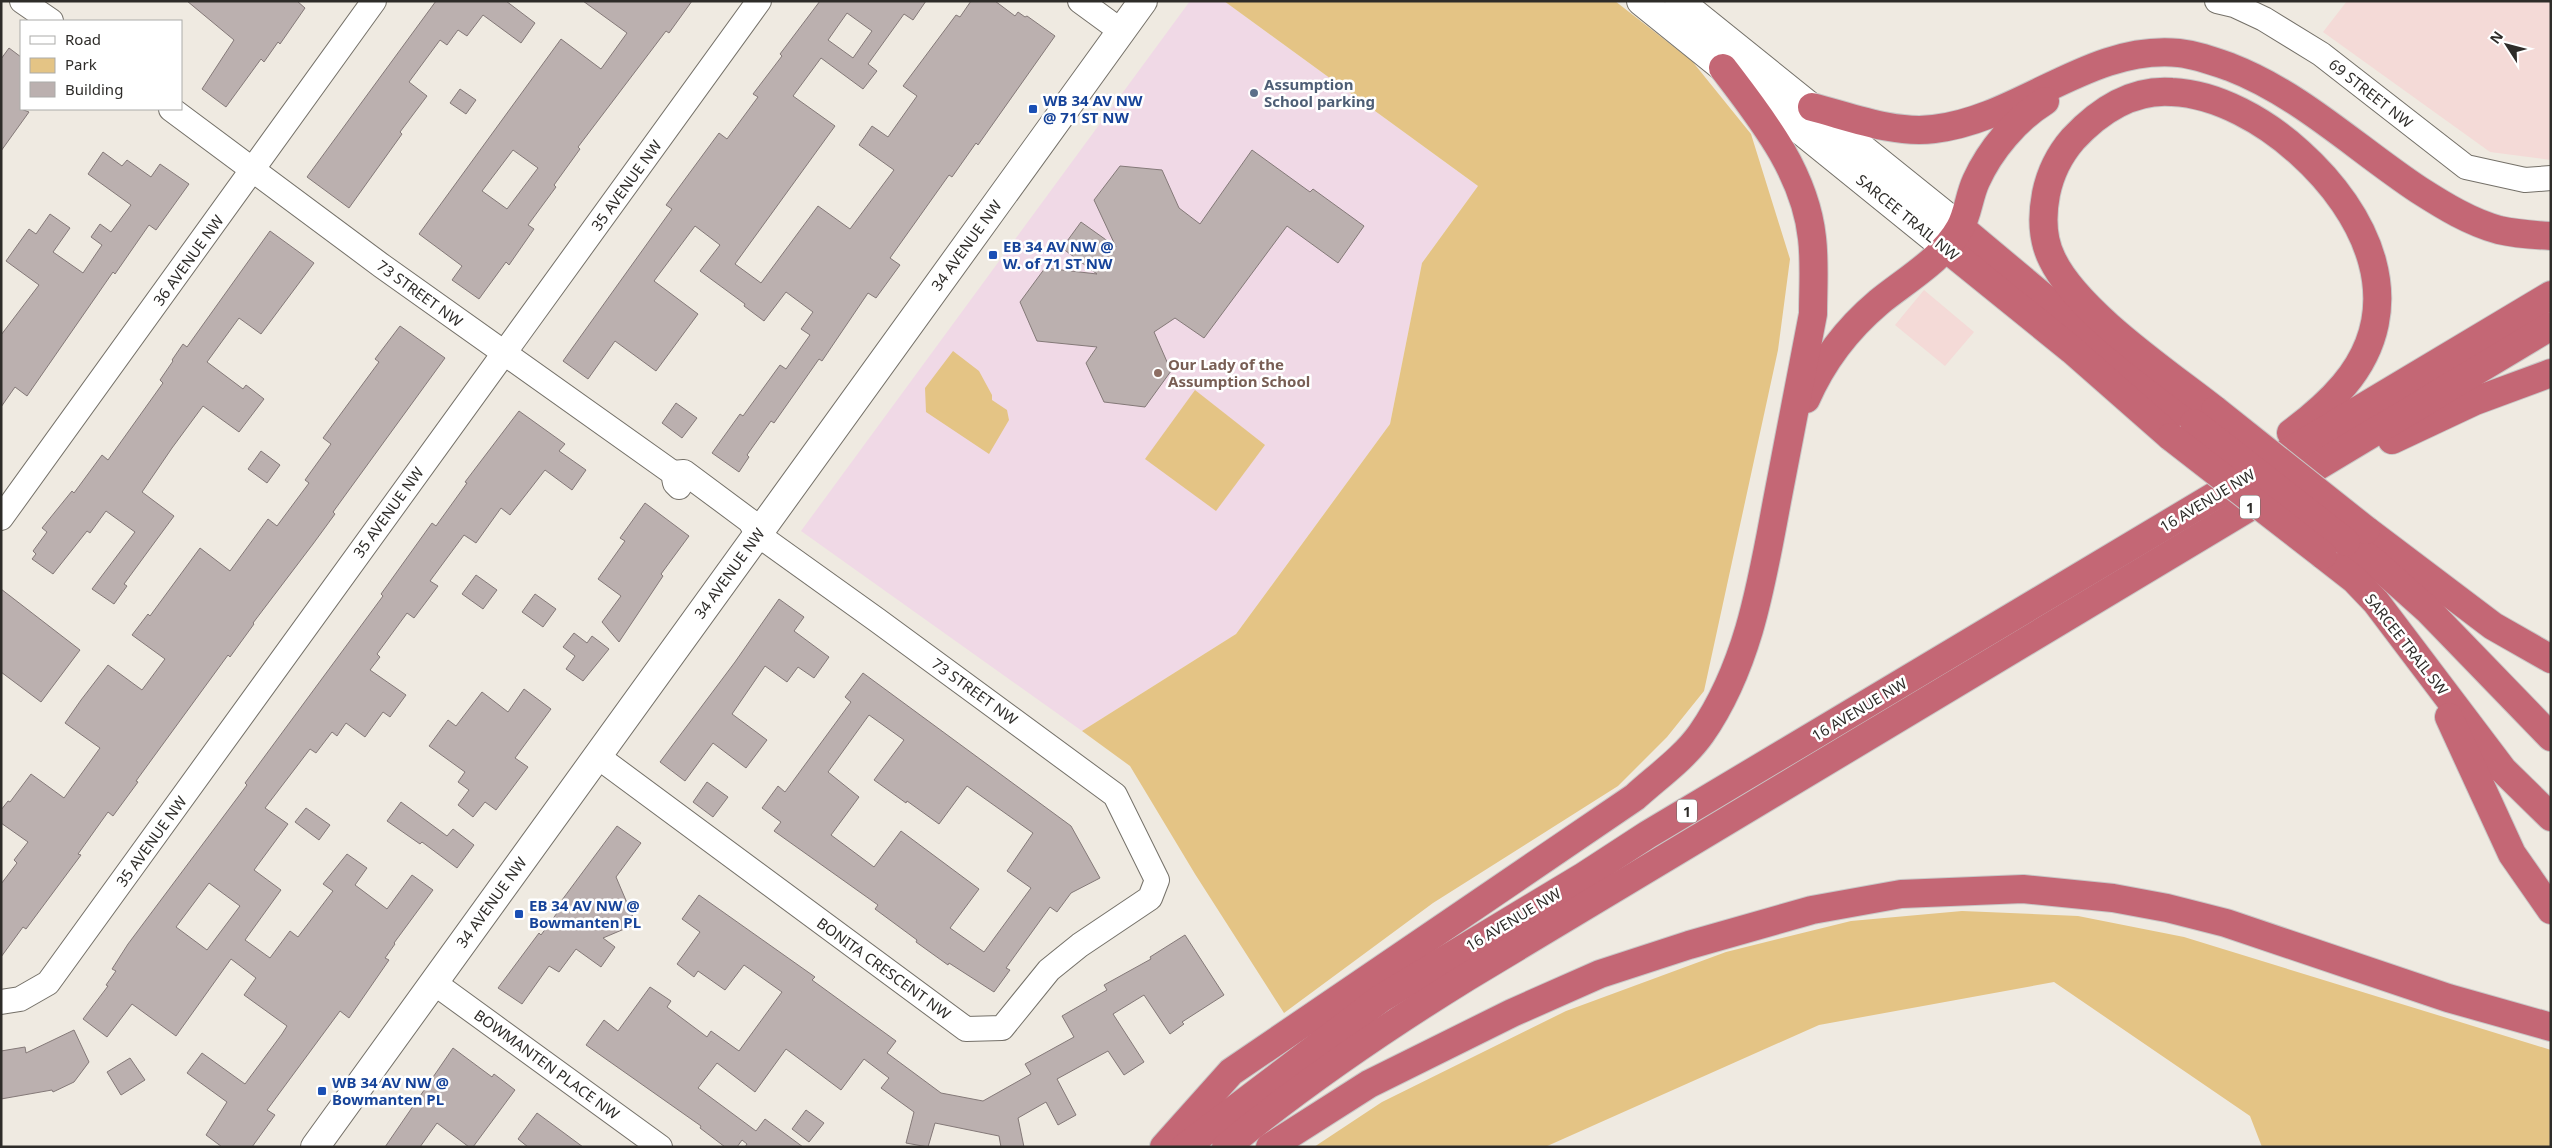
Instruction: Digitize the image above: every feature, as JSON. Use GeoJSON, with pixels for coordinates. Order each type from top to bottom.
{"type":"FeatureCollection","features":[{"type":"Feature","properties":{"kind":"highway"},"geometry":{"type":"LineString","coordinates":[[1812,107],[1892,127],[1933,130],[1978,119],[2105,62],[2141,53],[2179,53],[2207,58],[2240,71],[2288,96],[2398,176],[2439,203],[2470,220],[2498,230],[2524,235],[2551,236]]}},
{"type":"Feature","properties":{"kind":"highway"},"geometry":{"type":"LineString","coordinates":[[1775,512],[1799,415],[1825,362],[1842,338],[1860,319],[1953,238],[1976,182],[1987,161],[2018,122],[2035,108],[2105,62]]}},
{"type":"Feature","properties":{"kind":"highway"},"geometry":{"type":"LineString","coordinates":[[1164,1147],[1231,1072],[1635,797],[1681,756],[1700,735],[1718,705],[1744,648],[1760,595],[1813,314],[1812,238],[1804,204],[1784,156],[1767,127],[1723,68]]}},
{"type":"Feature","properties":{"kind":"highway"},"geometry":{"type":"LineString","coordinates":[[2205,501],[2318,412],[2345,384],[2364,352],[2371,334],[2376,312],[2375,267],[2370,248],[2351,210],[2323,174],[2290,144],[2269,129],[2220,103],[2172,92],[2149,93],[2109,107],[2089,122],[2070,143],[2056,163],[2048,184],[2043,212],[2045,232],[2052,258],[2066,282],[2193,423],[2345,542],[2551,659]]}},
{"type":"Feature","properties":{"kind":"highway","name":"SARCEE TRAIL NW"},"geometry":{"type":"LineString","coordinates":[[1953,238],[2072,350],[2193,423]]}},
{"type":"Feature","properties":{"kind":"highway","name":"16 AVENUE NW"},"geometry":{"type":"LineString","coordinates":[[1185,1147],[1380,999],[1584,876],[1647,835],[2551,295]]}},
{"type":"Feature","properties":{"kind":"highway","name":"16 AVENUE NW"},"geometry":{"type":"LineString","coordinates":[[1226,1147],[1310,1082],[1438,995],[2551,326]]}},
{"type":"Feature","properties":{"kind":"highway"},"geometry":{"type":"LineString","coordinates":[[2231,519],[2444,415],[2505,389],[2551,373]]}},
{"type":"Feature","properties":{"kind":"highway","name":"SARCEE TRAIL SW"},"geometry":{"type":"LineString","coordinates":[[2193,423],[2345,542],[2372,560],[2428,610],[2551,737]]}},
{"type":"Feature","properties":{"kind":"highway","name":"SARCEE TRAIL SW"},"geometry":{"type":"LineString","coordinates":[[2345,542],[2355,580],[2376,602],[2503,770],[2551,817]]}},
{"type":"Feature","properties":{"kind":"highway"},"geometry":{"type":"LineString","coordinates":[[2415,653],[2458,735],[2512,854],[2551,910]]}},
{"type":"Feature","properties":{"kind":"highway"},"geometry":{"type":"LineString","coordinates":[[1270,1147],[1369,1084],[1512,1012],[1600,974],[1689,945],[1812,910],[1901,894],[2023,889],[2113,898],[2167,908],[2226,924],[2396,982],[2551,1027]]}},
{"type":"Feature","properties":{"kind":"street"},"geometry":{"type":"LineString","coordinates":[[22,1],[50,20]]}},
{"type":"Feature","properties":{"kind":"street","name":"36 AVENUE NW"},"geometry":{"type":"LineString","coordinates":[[1,518],[374,1]]}},
{"type":"Feature","properties":{"kind":"street","name":"35 AVENUE NW"},"geometry":{"type":"LineString","coordinates":[[1,1002],[20,999],[48,983],[759,1]]}},
{"type":"Feature","properties":{"kind":"street"},"geometry":{"type":"LineString","coordinates":[[1080,1],[1121,31]]}},
{"type":"Feature","properties":{"kind":"street","name":"34 AVENUE NW"},"geometry":{"type":"LineString","coordinates":[[315,1147],[1143,1]]}},
{"type":"Feature","properties":{"kind":"street","name":"SARCEE TRAIL NW"},"geometry":{"type":"LineString","coordinates":[[1641,1],[1723,68],[1953,238]]}},
{"type":"Feature","properties":{"kind":"street","name":"SARCEE TRAIL NW"},"geometry":{"type":"LineString","coordinates":[[1679,1],[1812,107],[1953,238]]}},
{"type":"Feature","properties":{"kind":"street","name":"69 STREET NW"},"geometry":{"type":"LineString","coordinates":[[2216,1],[2234,6],[2264,19],[2321,54],[2466,167],[2526,180],[2551,178]]}},
{"type":"Feature","properties":{"kind":"street","name":"73 STREET NW"},"geometry":{"type":"LineString","coordinates":[[172,110],[503,353],[673,473],[684,472],[750,521],[757,534],[1115,794],[1157,880]]}},
{"type":"Feature","properties":{"kind":"street","name":"BONITA CRESCENT NW"},"geometry":{"type":"LineString","coordinates":[[597,756],[966,1029],[1002,1028],[1049,970],[1080,945],[1150,898],[1157,880]]}},
{"type":"Feature","properties":{"kind":"street","name":"BOWMANTEN PLACE NW"},"geometry":{"type":"LineString","coordinates":[[433,982],[660,1147]]}},
{"type":"Feature","properties":{"kind":"shaded area","name":"Our Lady of the Assumption School"},"geometry":{"type":"Polygon","coordinates":[[[1190,1],[1224,1],[1478,186],[1422,263],[1390,424],[1236,634],[1082,731],[801,531],[1190,1]]]}},
{"type":"Feature","properties":{"kind":"shaded area"},"geometry":{"type":"Polygon","coordinates":[[[2347,1],[2551,1],[2551,160],[2490,152],[2323,32],[2347,1]]]}},
{"type":"Feature","properties":{"kind":"shaded area"},"geometry":{"type":"Polygon","coordinates":[[[1924,290],[1974,332],[1945,366],[1895,325],[1924,290]]]}},
{"type":"Feature","properties":{"kind":"green space"},"geometry":{"type":"Polygon","coordinates":[[[1224,1],[1615,1],[1692,61],[1751,134],[1790,259],[1778,350],[1704,691],[1667,737],[1618,786],[1433,903],[1284,1013],[1195,874],[1130,766],[1082,731],[1236,634],[1390,424],[1422,263],[1478,186],[1224,1]]]}},
{"type":"Feature","properties":{"kind":"green space"},"geometry":{"type":"Polygon","coordinates":[[[953,351],[979,371],[992,395],[992,400],[1007,410],[1009,420],[989,454],[926,412],[925,388],[953,351]]]}},
{"type":"Feature","properties":{"kind":"green space"},"geometry":{"type":"Polygon","coordinates":[[[1195,390],[1265,445],[1216,511],[1145,459],[1195,390]]]}},
{"type":"Feature","properties":{"kind":"green space"},"geometry":{"type":"Polygon","coordinates":[[[1962,911],[2078,916],[2184,937],[2551,1050],[2551,1147],[2262,1147],[2250,1116],[2054,982],[1819,1025],[1545,1147],[1314,1147],[1382,1102],[1566,1011],[1726,952],[1851,921],[1962,911]]]}},
{"type":"Feature","properties":{"kind":"building"},"geometry":{"type":"Polygon","coordinates":[[[187,1],[297,1],[305,8],[280,44],[278,42],[264,62],[261,59],[226,107],[202,89],[234,40],[187,1]]]}},
{"type":"Feature","properties":{"kind":"building"},"geometry":{"type":"Polygon","coordinates":[[[436,1],[506,1],[535,23],[521,43],[483,15],[467,36],[458,30],[447,45],[440,40],[409,82],[427,96],[400,132],[402,134],[349,208],[307,177],[436,1]]]}},
{"type":"Feature","properties":{"kind":"building"},"geometry":{"type":"Polygon","coordinates":[[[583,1],[692,1],[669,33],[666,31],[578,147],[580,149],[554,185],[556,187],[528,225],[534,229],[509,265],[506,262],[479,299],[452,280],[462,266],[419,234],[561,39],[601,69],[627,33],[583,1]],[[513,150],[482,191],[507,209],[538,168],[513,150]]]}},
{"type":"Feature","properties":{"kind":"building"},"geometry":{"type":"Polygon","coordinates":[[[820,1],[926,1],[913,20],[904,14],[868,64],[877,71],[863,89],[821,58],[793,96],[835,126],[735,264],[761,283],[818,206],[850,229],[894,170],[859,145],[872,126],[888,137],[917,96],[903,86],[956,15],[960,17],[971,1],[995,1],[1015,16],[1018,12],[1025,17],[1027,16],[1055,36],[978,145],[976,143],[952,177],[949,175],[890,258],[900,265],[876,298],[868,293],[822,361],[819,359],[774,423],[771,421],[747,455],[749,457],[739,472],[712,453],[740,414],[743,416],[780,365],[786,369],[810,335],[801,329],[813,312],[786,292],[764,321],[744,306],[745,304],[700,271],[720,245],[695,226],[654,281],[698,314],[656,371],[615,341],[588,379],[563,361],[672,209],[666,205],[719,133],[727,139],[758,97],[753,94],[782,56],[780,54],[820,1]],[[847,13],[828,40],[853,58],[872,31],[847,13]]]}},
{"type":"Feature","properties":{"kind":"building"},"geometry":{"type":"Polygon","coordinates":[[[9,48],[20,56],[20,110],[29,112],[1,151],[1,59],[9,48]]]}},
{"type":"Feature","properties":{"kind":"building"},"geometry":{"type":"Polygon","coordinates":[[[460,89],[476,100],[466,114],[450,103],[460,89]]]}},
{"type":"Feature","properties":{"kind":"building"},"geometry":{"type":"Polygon","coordinates":[[[1252,150],[1310,192],[1313,189],[1364,226],[1338,263],[1287,226],[1204,338],[1175,318],[1154,332],[1171,371],[1145,407],[1104,402],[1086,363],[1097,347],[1037,341],[1020,302],[1045,268],[1097,274],[1062,248],[1081,222],[1116,247],[1094,200],[1120,166],[1162,170],[1179,208],[1200,224],[1252,150]]]}},
{"type":"Feature","properties":{"kind":"building"},"geometry":{"type":"Polygon","coordinates":[[[103,152],[122,166],[127,160],[151,177],[160,164],[189,184],[156,230],[149,225],[115,274],[113,272],[27,396],[15,387],[1,407],[1,335],[39,285],[6,261],[29,229],[36,234],[50,214],[70,228],[53,252],[83,273],[102,245],[91,237],[100,224],[111,232],[131,205],[88,174],[103,152]]]}},
{"type":"Feature","properties":{"kind":"building"},"geometry":{"type":"Polygon","coordinates":[[[270,231],[314,263],[261,334],[239,318],[207,362],[243,389],[246,385],[264,399],[239,432],[203,406],[172,448],[142,492],[174,516],[124,584],[127,586],[114,604],[92,589],[135,532],[106,511],[90,533],[87,531],[53,574],[32,559],[36,554],[33,551],[47,532],[42,528],[72,491],[74,493],[102,455],[108,460],[163,383],[160,380],[183,344],[187,347],[270,231]]]}},
{"type":"Feature","properties":{"kind":"building"},"geometry":{"type":"Polygon","coordinates":[[[400,326],[445,358],[333,512],[335,514],[253,623],[230,657],[228,655],[136,781],[138,782],[113,816],[108,812],[78,854],[81,855],[26,929],[23,927],[1,957],[1,884],[17,863],[14,860],[28,842],[1,823],[1,810],[8,801],[10,802],[31,774],[64,798],[100,748],[65,723],[81,700],[108,665],[142,690],[165,659],[132,635],[148,614],[150,616],[200,548],[230,571],[268,519],[277,526],[309,483],[305,480],[331,444],[323,438],[379,362],[375,359],[400,326]]]}},
{"type":"Feature","properties":{"kind":"building"},"geometry":{"type":"Polygon","coordinates":[[[676,403],[697,418],[682,438],[662,423],[676,403]]]}},
{"type":"Feature","properties":{"kind":"building"},"geometry":{"type":"Polygon","coordinates":[[[519,411],[565,444],[559,451],[586,470],[572,490],[545,470],[510,515],[501,508],[476,543],[464,535],[430,581],[438,586],[414,618],[407,613],[377,654],[380,657],[370,670],[406,695],[390,717],[383,712],[365,737],[346,723],[337,736],[332,732],[316,753],[310,749],[265,808],[288,824],[254,870],[281,890],[245,940],[270,958],[290,931],[298,937],[333,891],[323,884],[347,854],[367,868],[355,885],[387,909],[412,875],[433,890],[394,943],[385,958],[389,960],[349,1018],[340,1011],[267,1110],[275,1115],[252,1147],[222,1147],[206,1135],[227,1102],[187,1073],[202,1053],[245,1084],[282,1034],[287,1026],[244,995],[256,978],[231,959],[176,1036],[132,1004],[107,1037],[83,1019],[108,986],[106,985],[116,971],[112,969],[128,944],[247,785],[245,783],[383,596],[381,594],[432,523],[436,526],[467,483],[465,482],[519,411]],[[209,883],[176,927],[207,950],[240,906],[209,883]]]}},
{"type":"Feature","properties":{"kind":"building"},"geometry":{"type":"Polygon","coordinates":[[[261,451],[280,465],[267,483],[248,469],[261,451]]]}},
{"type":"Feature","properties":{"kind":"building"},"geometry":{"type":"Polygon","coordinates":[[[645,503],[689,536],[661,574],[663,576],[619,642],[602,622],[621,596],[598,579],[625,541],[620,538],[645,503]]]}},
{"type":"Feature","properties":{"kind":"building"},"geometry":{"type":"Polygon","coordinates":[[[476,575],[497,590],[483,609],[462,594],[476,575]]]}},
{"type":"Feature","properties":{"kind":"building"},"geometry":{"type":"Polygon","coordinates":[[[1,589],[80,650],[41,702],[1,672],[1,589]]]}},
{"type":"Feature","properties":{"kind":"building"},"geometry":{"type":"Polygon","coordinates":[[[535,594],[556,609],[543,627],[522,612],[535,594]]]}},
{"type":"Feature","properties":{"kind":"building"},"geometry":{"type":"Polygon","coordinates":[[[779,599],[804,617],[794,631],[829,657],[814,678],[798,667],[787,682],[765,666],[732,714],[767,740],[746,768],[713,743],[685,781],[660,762],[735,662],[779,599]]]}},
{"type":"Feature","properties":{"kind":"building"},"geometry":{"type":"Polygon","coordinates":[[[574,633],[587,643],[592,636],[609,649],[583,681],[566,669],[575,656],[563,647],[574,633]]]}},
{"type":"Feature","properties":{"kind":"building"},"geometry":{"type":"Polygon","coordinates":[[[863,673],[1071,826],[1100,878],[1071,893],[1057,912],[1050,907],[1006,968],[1010,970],[994,992],[949,963],[948,965],[916,942],[917,940],[875,909],[878,905],[774,831],[781,822],[762,808],[778,786],[785,792],[851,702],[845,697],[863,673]],[[869,715],[828,772],[859,797],[831,835],[874,867],[901,831],[979,889],[950,928],[984,952],[1031,888],[1007,871],[1033,833],[967,786],[939,824],[874,780],[904,740],[869,715]]]}},
{"type":"Feature","properties":{"kind":"building"},"geometry":{"type":"Polygon","coordinates":[[[524,689],[551,709],[515,758],[528,767],[496,810],[485,802],[473,817],[458,805],[469,790],[458,782],[465,772],[429,746],[448,720],[456,726],[482,692],[508,712],[524,689]]]}},
{"type":"Feature","properties":{"kind":"building"},"geometry":{"type":"Polygon","coordinates":[[[707,782],[728,797],[713,817],[693,802],[707,782]]]}},
{"type":"Feature","properties":{"kind":"building"},"geometry":{"type":"Polygon","coordinates":[[[401,802],[447,836],[453,829],[474,845],[457,868],[422,842],[420,844],[387,821],[401,802]]]}},
{"type":"Feature","properties":{"kind":"building"},"geometry":{"type":"Polygon","coordinates":[[[306,808],[330,825],[319,840],[295,822],[306,808]]]}},
{"type":"Feature","properties":{"kind":"building"},"geometry":{"type":"Polygon","coordinates":[[[617,826],[641,843],[616,877],[636,924],[603,938],[615,947],[601,967],[576,949],[559,972],[549,966],[522,1004],[498,988],[539,933],[541,935],[565,902],[562,900],[617,826]]]}},
{"type":"Feature","properties":{"kind":"building"},"geometry":{"type":"Polygon","coordinates":[[[699,895],[815,977],[812,980],[896,1041],[887,1053],[941,1093],[983,1101],[1031,1074],[1025,1064],[1074,1037],[1062,1016],[1107,990],[1104,985],[1151,959],[1150,957],[1185,935],[1224,995],[1182,1022],[1184,1024],[1170,1034],[1144,995],[1113,1014],[1144,1062],[1124,1075],[1108,1051],[1057,1079],[1076,1115],[1058,1125],[1046,1102],[1018,1118],[1024,1147],[1001,1147],[999,1136],[935,1123],[928,1147],[906,1143],[914,1112],[881,1088],[889,1078],[864,1059],[841,1090],[786,1049],[755,1092],[717,1063],[698,1088],[756,1131],[765,1119],[803,1147],[745,1147],[747,1144],[742,1140],[737,1147],[725,1147],[700,1128],[701,1126],[586,1045],[604,1020],[618,1031],[650,987],[671,1001],[667,1007],[707,1037],[711,1031],[739,1051],[782,992],[744,965],[725,990],[698,971],[694,977],[677,964],[700,932],[682,919],[699,895]]]}},
{"type":"Feature","properties":{"kind":"building"},"geometry":{"type":"Polygon","coordinates":[[[74,1030],[89,1062],[74,1082],[53,1092],[52,1090],[1,1099],[1,1051],[25,1047],[26,1053],[74,1030]]]}},
{"type":"Feature","properties":{"kind":"building"},"geometry":{"type":"Polygon","coordinates":[[[453,1048],[492,1077],[494,1074],[515,1090],[473,1147],[469,1147],[437,1123],[420,1147],[385,1147],[453,1048]]]}},
{"type":"Feature","properties":{"kind":"building"},"geometry":{"type":"Polygon","coordinates":[[[130,1058],[145,1080],[121,1095],[107,1072],[130,1058]]]}},
{"type":"Feature","properties":{"kind":"building"},"geometry":{"type":"Polygon","coordinates":[[[806,1110],[824,1123],[809,1142],[792,1129],[806,1110]]]}},
{"type":"Feature","properties":{"kind":"building"},"geometry":{"type":"Polygon","coordinates":[[[537,1113],[583,1147],[528,1147],[518,1139],[537,1113]]]}},
{"type":"Feature","properties":{"kind":"place","name":"Assumption School parking"},"geometry":{"type":"Point","coordinates":[1254,93]}},
{"type":"Feature","properties":{"kind":"place","name":"WB 34 AV NW @ 71 ST NW"},"geometry":{"type":"Point","coordinates":[1033,109]}},
{"type":"Feature","properties":{"kind":"place","name":"EB 34 AV NW @ W. of 71 ST NW"},"geometry":{"type":"Point","coordinates":[993,255]}},
{"type":"Feature","properties":{"kind":"place","name":"Our Lady of the Assumption School"},"geometry":{"type":"Point","coordinates":[1158,373]}},
{"type":"Feature","properties":{"kind":"place","name":"EB 34 AV NW @ Bowmanten PL"},"geometry":{"type":"Point","coordinates":[519,914]}},
{"type":"Feature","properties":{"kind":"place","name":"WB 34 AV NW @ Bowmanten PL"},"geometry":{"type":"Point","coordinates":[322,1091]}}]}
